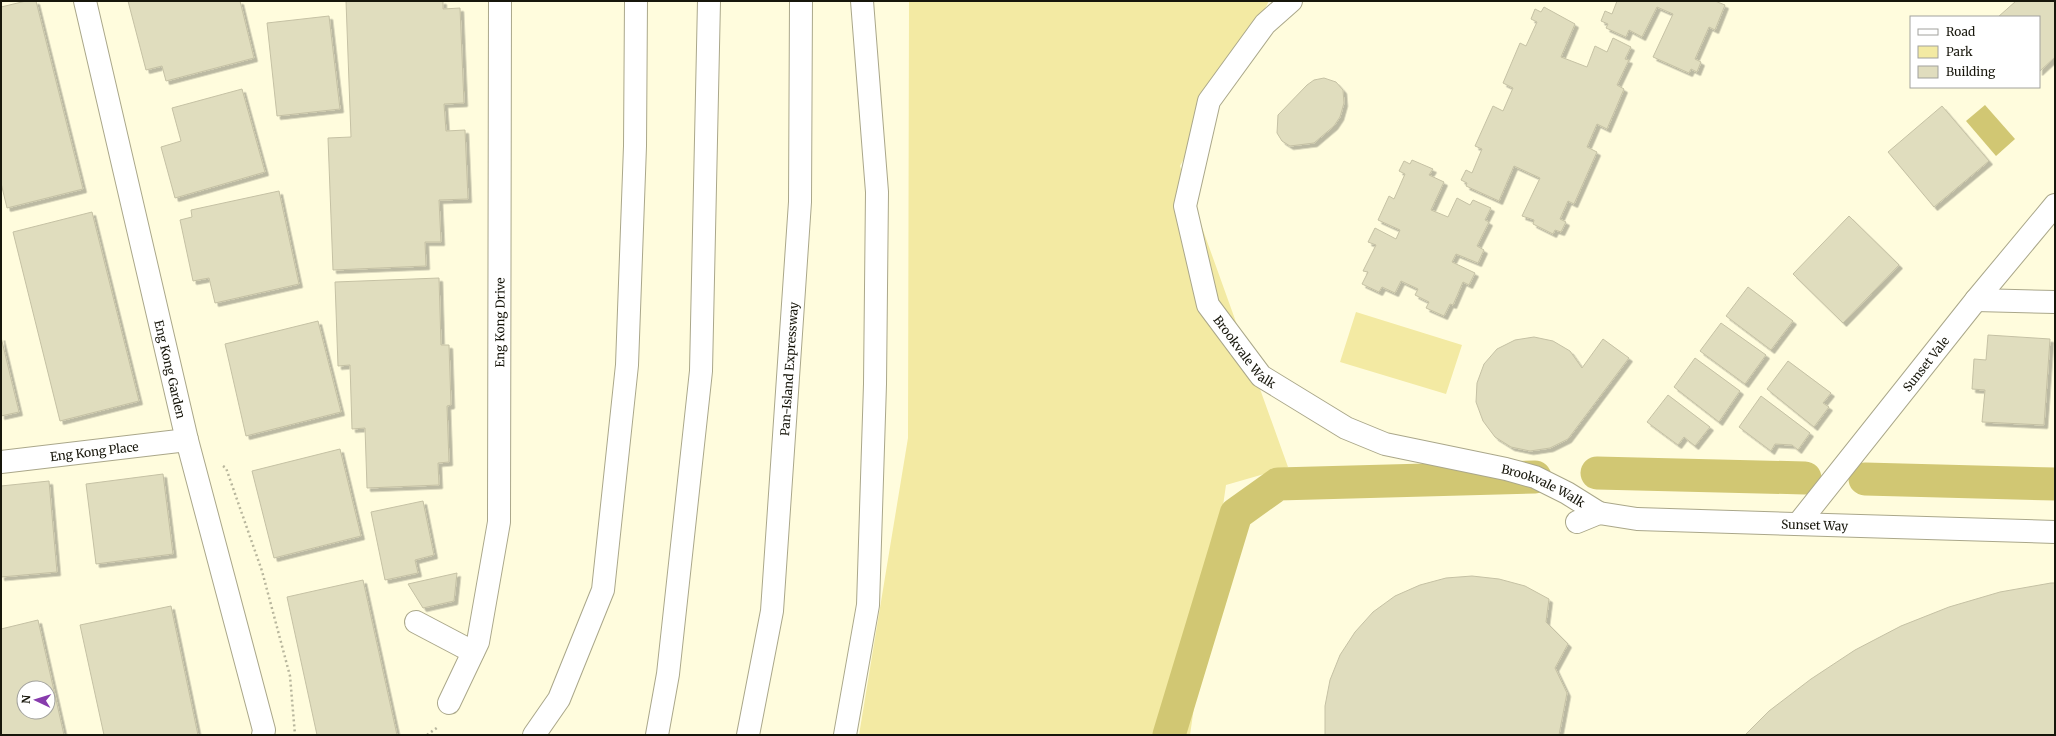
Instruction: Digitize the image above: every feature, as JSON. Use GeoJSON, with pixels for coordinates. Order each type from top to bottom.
{"type":"FeatureCollection","features":[{"type":"Feature","properties":{"kind":"main road","name":"Eng Kong Garden"},"geometry":{"type":"LineString","coordinates":[[85,1],[187,440],[264,730],[263,735]]}},
{"type":"Feature","properties":{"kind":"main road","name":"Eng Kong Drive"},"geometry":{"type":"LineString","coordinates":[[449,703],[476,647],[499,522],[500,1]]}},
{"type":"Feature","properties":{"kind":"main road"},"geometry":{"type":"LineString","coordinates":[[534,735],[559,699],[603,590],[627,366],[635,146],[636,1]]}},
{"type":"Feature","properties":{"kind":"main road"},"geometry":{"type":"LineString","coordinates":[[657,735],[668,674],[701,371],[709,1]]}},
{"type":"Feature","properties":{"kind":"main road","name":"Pan-Island Expressway"},"geometry":{"type":"LineString","coordinates":[[748,735],[773,603],[800,202],[801,1]]}},
{"type":"Feature","properties":{"kind":"main road"},"geometry":{"type":"LineString","coordinates":[[845,735],[868,605],[875,384],[877,192],[862,1]]}},
{"type":"Feature","properties":{"kind":"main road","name":"Brookvale Walk"},"geometry":{"type":"LineString","coordinates":[[1291,1],[1265,24],[1210,101],[1185,206],[1208,305],[1261,376],[1346,428],[1386,444],[1506,469],[1535,477],[1567,493],[1599,513]]}},
{"type":"Feature","properties":{"kind":"main road","name":"Sunset Vale"},"geometry":{"type":"LineString","coordinates":[[1798,524],[1976,300],[2055,205]]}},
{"type":"Feature","properties":{"kind":"main road"},"geometry":{"type":"LineString","coordinates":[[1976,300],[2055,302]]}},
{"type":"Feature","properties":{"kind":"main road","name":"Eng Kong Place"},"geometry":{"type":"LineString","coordinates":[[1,462],[187,440]]}},
{"type":"Feature","properties":{"kind":"main road"},"geometry":{"type":"LineString","coordinates":[[1578,522],[1599,513]]}},
{"type":"Feature","properties":{"kind":"main road","name":"Sunset Way"},"geometry":{"type":"LineString","coordinates":[[1599,513],[1638,519],[2055,532]]}},
{"type":"Feature","properties":{"kind":"main road"},"geometry":{"type":"LineString","coordinates":[[416,622],[476,647]]}},
{"type":"Feature","properties":{"kind":"path"},"geometry":{"type":"LineString","coordinates":[[187,440],[226,468],[262,571],[290,676],[295,735]]}},
{"type":"Feature","properties":{"kind":"green space"},"geometry":{"type":"Polygon","coordinates":[[[909,1],[1269,1],[1180,166],[1288,467],[1226,485],[1190,735],[859,735],[908,438],[909,1]]]}},
{"type":"Feature","properties":{"kind":"green space"},"geometry":{"type":"Polygon","coordinates":[[[1356,312],[1462,345],[1446,394],[1340,362],[1356,312]]]}},
{"type":"Feature","properties":{"kind":"shaded area"},"geometry":{"type":"Polygon","coordinates":[[[1985,105],[2015,139],[1996,156],[1966,121],[1985,105]]]}},
{"type":"Feature","properties":{"kind":"building"},"geometry":{"type":"Polygon","coordinates":[[[26,1],[36,1],[83,189],[7,208],[1,183],[1,7],[26,1]]]}},
{"type":"Feature","properties":{"kind":"building"},"geometry":{"type":"Polygon","coordinates":[[[128,1],[240,1],[254,58],[166,81],[162,66],[146,70],[128,1]]]}},
{"type":"Feature","properties":{"kind":"building"},"geometry":{"type":"Polygon","coordinates":[[[346,1],[443,1],[443,9],[460,8],[464,103],[444,104],[446,131],[465,130],[468,199],[439,200],[441,242],[425,242],[426,266],[333,270],[328,138],[351,137],[346,1]]]}},
{"type":"Feature","properties":{"kind":"building"},"geometry":{"type":"Polygon","coordinates":[[[1617,1],[1715,1],[1725,5],[1715,30],[1709,27],[1695,59],[1701,62],[1697,72],[1691,69],[1689,73],[1653,57],[1673,14],[1657,7],[1642,37],[1629,30],[1626,37],[1606,28],[1608,24],[1601,21],[1605,11],[1612,14],[1617,1]]]}},
{"type":"Feature","properties":{"kind":"building"},"geometry":{"type":"Polygon","coordinates":[[[2016,1],[2055,1],[2055,57],[2040,71],[2040,16],[1999,16],[2016,1]]]}},
{"type":"Feature","properties":{"kind":"building"},"geometry":{"type":"Polygon","coordinates":[[[1544,7],[1575,24],[1561,57],[1587,67],[1595,46],[1607,52],[1613,38],[1631,47],[1625,59],[1629,60],[1617,85],[1624,89],[1607,129],[1597,124],[1587,147],[1597,152],[1574,204],[1568,201],[1560,219],[1566,222],[1561,232],[1555,230],[1553,234],[1533,224],[1534,220],[1522,216],[1540,178],[1514,166],[1499,201],[1466,186],[1467,183],[1461,180],[1466,170],[1472,173],[1482,149],[1475,146],[1493,106],[1503,111],[1513,88],[1503,83],[1520,43],[1526,46],[1537,22],[1531,19],[1535,9],[1541,12],[1544,7]]]}},
{"type":"Feature","properties":{"kind":"building"},"geometry":{"type":"Polygon","coordinates":[[[329,16],[340,109],[277,116],[267,23],[329,16]]]}},
{"type":"Feature","properties":{"kind":"building"},"geometry":{"type":"Polygon","coordinates":[[[1324,78],[1336,82],[1343,90],[1344,103],[1340,117],[1334,126],[1314,143],[1290,146],[1282,141],[1277,133],[1278,115],[1307,85],[1314,80],[1324,78]]]}},
{"type":"Feature","properties":{"kind":"building"},"geometry":{"type":"Polygon","coordinates":[[[242,89],[265,172],[175,198],[161,147],[181,141],[172,108],[242,89]]]}},
{"type":"Feature","properties":{"kind":"building"},"geometry":{"type":"Polygon","coordinates":[[[1942,106],[1989,161],[1934,207],[1888,152],[1942,106]]]}},
{"type":"Feature","properties":{"kind":"building"},"geometry":{"type":"Polygon","coordinates":[[[1412,160],[1433,169],[1429,175],[1444,182],[1431,210],[1448,217],[1457,198],[1470,205],[1473,200],[1491,208],[1485,220],[1489,222],[1477,246],[1484,250],[1478,263],[1456,254],[1452,262],[1475,273],[1469,285],[1463,282],[1453,305],[1450,304],[1444,316],[1426,308],[1429,302],[1415,295],[1418,289],[1401,281],[1395,293],[1382,287],[1379,292],[1362,284],[1368,272],[1363,271],[1376,245],[1368,242],[1375,228],[1396,239],[1400,230],[1378,220],[1389,196],[1394,199],[1405,174],[1399,171],[1404,161],[1410,164],[1412,160]]]}},
{"type":"Feature","properties":{"kind":"building"},"geometry":{"type":"Polygon","coordinates":[[[279,191],[299,284],[215,303],[209,278],[193,281],[180,220],[192,217],[191,210],[279,191]]]}},
{"type":"Feature","properties":{"kind":"building"},"geometry":{"type":"Polygon","coordinates":[[[92,212],[139,401],[60,421],[13,232],[92,212]]]}},
{"type":"Feature","properties":{"kind":"building"},"geometry":{"type":"Polygon","coordinates":[[[1849,216],[1899,265],[1843,323],[1793,274],[1849,216]]]}},
{"type":"Feature","properties":{"kind":"building"},"geometry":{"type":"Polygon","coordinates":[[[439,278],[441,345],[449,345],[451,405],[447,406],[449,462],[438,463],[439,485],[367,488],[365,428],[352,429],[350,365],[338,366],[335,282],[439,278]]]}},
{"type":"Feature","properties":{"kind":"building"},"geometry":{"type":"Polygon","coordinates":[[[1748,287],[1793,321],[1771,350],[1726,316],[1748,287]]]}},
{"type":"Feature","properties":{"kind":"building"},"geometry":{"type":"Polygon","coordinates":[[[318,321],[341,412],[246,436],[225,344],[318,321]]]}},
{"type":"Feature","properties":{"kind":"building"},"geometry":{"type":"Polygon","coordinates":[[[1721,323],[1766,355],[1745,384],[1700,351],[1721,323]]]}},
{"type":"Feature","properties":{"kind":"building"},"geometry":{"type":"Polygon","coordinates":[[[1988,335],[2050,339],[2044,425],[1982,422],[1985,390],[1972,389],[1974,359],[1986,360],[1988,335]]]}},
{"type":"Feature","properties":{"kind":"building"},"geometry":{"type":"Polygon","coordinates":[[[1,337],[19,412],[1,416],[1,337]]]}},
{"type":"Feature","properties":{"kind":"building"},"geometry":{"type":"Polygon","coordinates":[[[1534,337],[1553,341],[1570,351],[1582,368],[1603,339],[1629,358],[1568,439],[1550,448],[1530,451],[1511,447],[1495,437],[1483,421],[1476,402],[1477,383],[1484,364],[1497,349],[1515,340],[1534,337]]]}},
{"type":"Feature","properties":{"kind":"building"},"geometry":{"type":"Polygon","coordinates":[[[1695,358],[1740,391],[1719,422],[1674,387],[1695,358]]]}},
{"type":"Feature","properties":{"kind":"building"},"geometry":{"type":"Polygon","coordinates":[[[1788,361],[1831,393],[1823,403],[1829,407],[1814,427],[1767,389],[1788,361]]]}},
{"type":"Feature","properties":{"kind":"building"},"geometry":{"type":"Polygon","coordinates":[[[1668,395],[1710,427],[1695,446],[1684,437],[1678,445],[1647,422],[1668,395]]]}},
{"type":"Feature","properties":{"kind":"building"},"geometry":{"type":"Polygon","coordinates":[[[1761,396],[1810,433],[1798,450],[1792,445],[1775,444],[1771,451],[1739,427],[1761,396]]]}},
{"type":"Feature","properties":{"kind":"building"},"geometry":{"type":"Polygon","coordinates":[[[340,449],[361,536],[274,558],[252,471],[340,449]]]}},
{"type":"Feature","properties":{"kind":"building"},"geometry":{"type":"Polygon","coordinates":[[[163,474],[173,554],[96,564],[86,484],[163,474]]]}},
{"type":"Feature","properties":{"kind":"building"},"geometry":{"type":"Polygon","coordinates":[[[49,481],[57,572],[1,577],[1,486],[49,481]]]}},
{"type":"Feature","properties":{"kind":"building"},"geometry":{"type":"Polygon","coordinates":[[[423,501],[434,555],[415,560],[418,573],[385,580],[371,512],[423,501]]]}},
{"type":"Feature","properties":{"kind":"building"},"geometry":{"type":"Polygon","coordinates":[[[457,573],[454,601],[423,608],[408,584],[457,573]]]}},
{"type":"Feature","properties":{"kind":"building"},"geometry":{"type":"Polygon","coordinates":[[[1472,576],[1499,579],[1525,586],[1549,599],[1546,622],[1568,644],[1555,668],[1567,693],[1559,735],[1325,735],[1325,706],[1330,680],[1340,655],[1355,632],[1373,612],[1395,596],[1420,585],[1446,578],[1472,576]]]}},
{"type":"Feature","properties":{"kind":"building"},"geometry":{"type":"Polygon","coordinates":[[[363,580],[397,735],[317,735],[287,597],[363,580]]]}},
{"type":"Feature","properties":{"kind":"building"},"geometry":{"type":"Polygon","coordinates":[[[2055,583],[2055,735],[1745,735],[1769,711],[1811,679],[1855,650],[1901,626],[1949,607],[2000,592],[2055,583]]]}},
{"type":"Feature","properties":{"kind":"building"},"geometry":{"type":"Polygon","coordinates":[[[171,606],[198,735],[104,735],[80,625],[171,606]]]}},
{"type":"Feature","properties":{"kind":"building"},"geometry":{"type":"Polygon","coordinates":[[[38,620],[52,680],[16,680],[16,720],[56,720],[56,700],[64,735],[1,735],[1,629],[38,620]]]}},
{"type":"Feature","properties":{"kind":"waterway"},"geometry":{"type":"LineString","coordinates":[[1597,473],[1805,478]]}},
{"type":"Feature","properties":{"kind":"waterway"},"geometry":{"type":"LineString","coordinates":[[1169,735],[1236,514],[1278,484],[1535,477]]}},
{"type":"Feature","properties":{"kind":"waterway"},"geometry":{"type":"LineString","coordinates":[[1865,479],[2055,484]]}}]}
